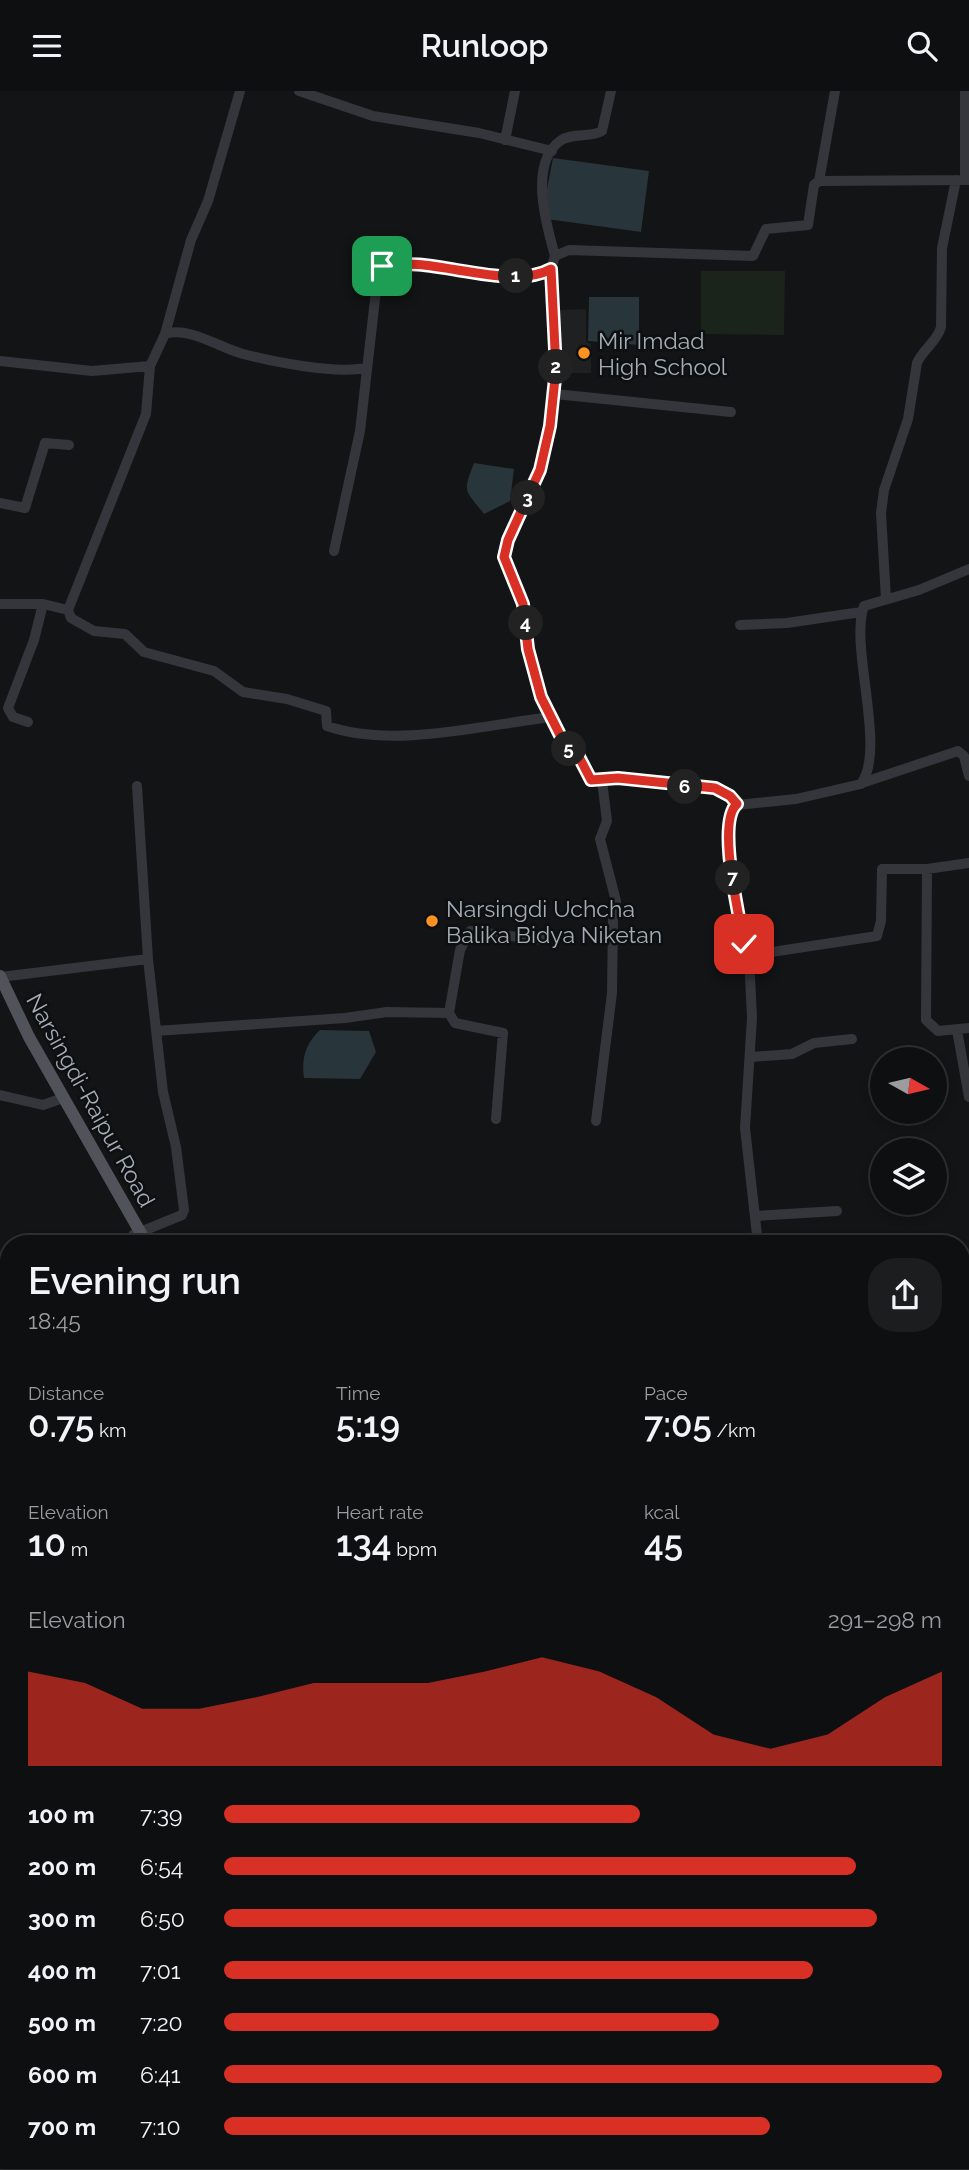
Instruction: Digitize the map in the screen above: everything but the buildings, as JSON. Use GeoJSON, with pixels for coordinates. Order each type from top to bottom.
{"type":"FeatureCollection","features":[{"type":"Feature","properties":{"kind":"main road","name":"Narsingdi-Raipur Road"},"geometry":{"type":"LineString","coordinates":[[0,977],[59,1100]]}},
{"type":"Feature","properties":{"kind":"main road","name":"Narsingdi-Raipur Road"},"geometry":{"type":"LineString","coordinates":[[0,995],[136,1235]]}},
{"type":"Feature","properties":{"kind":"street"},"geometry":{"type":"LineString","coordinates":[[240,91],[208,201],[191,240],[165,334],[150,366],[146,414],[68,610],[71,618],[94,631],[125,634],[144,652],[214,671],[243,692],[287,699],[326,711],[327,726],[340,730],[405,736],[551,716]]}},
{"type":"Feature","properties":{"kind":"street"},"geometry":{"type":"LineString","coordinates":[[299,91],[373,116],[552,151]]}},
{"type":"Feature","properties":{"kind":"street"},"geometry":{"type":"LineString","coordinates":[[505,140],[515,91]]}},
{"type":"Feature","properties":{"kind":"street"},"geometry":{"type":"LineString","coordinates":[[611,91],[602,131],[560,141],[552,151],[545,170],[541,207],[555,256],[551,269],[555,394],[540,470],[508,540],[504,557],[523,604],[528,649],[541,697],[564,743],[583,762],[591,780],[618,778],[715,788],[730,796],[737,804]]}},
{"type":"Feature","properties":{"kind":"street"},"geometry":{"type":"LineString","coordinates":[[819,181],[835,91]]}},
{"type":"Feature","properties":{"kind":"street"},"geometry":{"type":"LineString","coordinates":[[886,600],[881,513],[884,490],[904,433],[917,363],[937,337],[941,327],[942,248],[963,180],[965,91]]}},
{"type":"Feature","properties":{"kind":"street"},"geometry":{"type":"LineString","coordinates":[[555,256],[569,250],[604,249],[752,256],[766,229],[807,225],[814,185],[819,181],[963,180]]}},
{"type":"Feature","properties":{"kind":"street"},"geometry":{"type":"LineString","coordinates":[[334,551],[360,431],[378,273],[382,266],[412,263],[509,276],[539,274],[551,269]]}},
{"type":"Feature","properties":{"kind":"street"},"geometry":{"type":"LineString","coordinates":[[165,334],[198,337],[242,353],[282,362],[335,368],[366,368]]}},
{"type":"Feature","properties":{"kind":"street"},"geometry":{"type":"LineString","coordinates":[[0,361],[92,371],[150,366]]}},
{"type":"Feature","properties":{"kind":"street"},"geometry":{"type":"LineString","coordinates":[[555,394],[730,412]]}},
{"type":"Feature","properties":{"kind":"street"},"geometry":{"type":"LineString","coordinates":[[0,503],[25,508],[45,443],[69,445]]}},
{"type":"Feature","properties":{"kind":"street"},"geometry":{"type":"LineString","coordinates":[[862,784],[867,772],[869,740],[861,612],[864,606],[919,590],[969,569]]}},
{"type":"Feature","properties":{"kind":"street"},"geometry":{"type":"LineString","coordinates":[[0,604],[43,604],[68,610]]}},
{"type":"Feature","properties":{"kind":"street"},"geometry":{"type":"LineString","coordinates":[[28,722],[13,717],[8,708],[34,640],[43,604]]}},
{"type":"Feature","properties":{"kind":"street"},"geometry":{"type":"LineString","coordinates":[[740,625],[861,612]]}},
{"type":"Feature","properties":{"kind":"street"},"geometry":{"type":"LineString","coordinates":[[757,1235],[745,1128],[752,997],[732,871],[728,825],[732,809],[737,804],[796,799],[862,784],[958,751],[964,756],[969,776]]}},
{"type":"Feature","properties":{"kind":"street"},"geometry":{"type":"LineString","coordinates":[[596,1121],[612,993],[613,918],[616,901],[600,839],[607,821],[602,781]]}},
{"type":"Feature","properties":{"kind":"street"},"geometry":{"type":"LineString","coordinates":[[137,786],[148,959],[163,1092],[176,1147],[184,1210],[182,1215],[141,1235]]}},
{"type":"Feature","properties":{"kind":"street"},"geometry":{"type":"LineString","coordinates":[[747,956],[877,936],[881,921],[882,869],[927,869],[969,863]]}},
{"type":"Feature","properties":{"kind":"street"},"geometry":{"type":"LineString","coordinates":[[927,869],[926,1019],[933,1029],[957,1030],[969,1027]]}},
{"type":"Feature","properties":{"kind":"street"},"geometry":{"type":"LineString","coordinates":[[496,1119],[503,1033],[455,1023],[449,1013],[460,950],[470,931],[543,940]]}},
{"type":"Feature","properties":{"kind":"street"},"geometry":{"type":"LineString","coordinates":[[0,977],[148,959]]}},
{"type":"Feature","properties":{"kind":"street"},"geometry":{"type":"LineString","coordinates":[[156,1031],[345,1018],[387,1012],[449,1013]]}},
{"type":"Feature","properties":{"kind":"street"},"geometry":{"type":"LineString","coordinates":[[957,1030],[969,1097]]}},
{"type":"Feature","properties":{"kind":"street"},"geometry":{"type":"LineString","coordinates":[[750,1057],[792,1054],[814,1043],[852,1039]]}},
{"type":"Feature","properties":{"kind":"street"},"geometry":{"type":"LineString","coordinates":[[0,1095],[43,1105],[59,1100]]}},
{"type":"Feature","properties":{"kind":"street"},"geometry":{"type":"LineString","coordinates":[[755,1216],[837,1211]]}},
{"type":"Feature","properties":{"kind":"shaded area"},"geometry":{"type":"Polygon","coordinates":[[[553,158],[649,171],[641,232],[547,219],[546,194],[553,158]]]}},
{"type":"Feature","properties":{"kind":"shaded area"},"geometry":{"type":"Polygon","coordinates":[[[701,271],[785,271],[784,335],[701,334],[701,271]]]}},
{"type":"Feature","properties":{"kind":"shaded area"},"geometry":{"type":"Polygon","coordinates":[[[589,297],[639,297],[639,345],[588,341],[589,297]]]}},
{"type":"Feature","properties":{"kind":"shaded area"},"geometry":{"type":"Polygon","coordinates":[[[586,309],[586,342],[591,344],[591,373],[559,373],[559,310],[586,309]]]}},
{"type":"Feature","properties":{"kind":"shaded area"},"geometry":{"type":"Polygon","coordinates":[[[474,463],[514,469],[510,501],[484,514],[467,491],[474,463]]]}},
{"type":"Feature","properties":{"kind":"shaded area"},"geometry":{"type":"Polygon","coordinates":[[[320,1030],[369,1031],[376,1052],[360,1079],[304,1078],[306,1051],[320,1030]]]}},
{"type":"Feature","properties":{"kind":"shaded area"},"geometry":{"type":"Polygon","coordinates":[[[226,2169],[330,2169],[329,2170],[226,2169]]]}},
{"type":"Feature","properties":{"kind":"place","name":"Mir Imdad High School"},"geometry":{"type":"Point","coordinates":[584,353]}},
{"type":"Feature","properties":{"kind":"place","name":"Narsingdi Uchcha Balika Bidya Niketan"},"geometry":{"type":"Point","coordinates":[432,921]}},
{"type":"Feature","properties":{"kind":"route"},"geometry":{"type":"LineString","coordinates":[[382,266],[412,263],[509,276],[539,274],[551,269],[556,369],[550,426],[540,470],[508,540],[504,557],[520,593],[526,615],[528,649],[541,697],[564,743],[577,753],[591,780],[618,778],[670,786],[715,788],[721,789],[737,804],[729,815],[728,825],[732,871],[744,944]]}}]}
